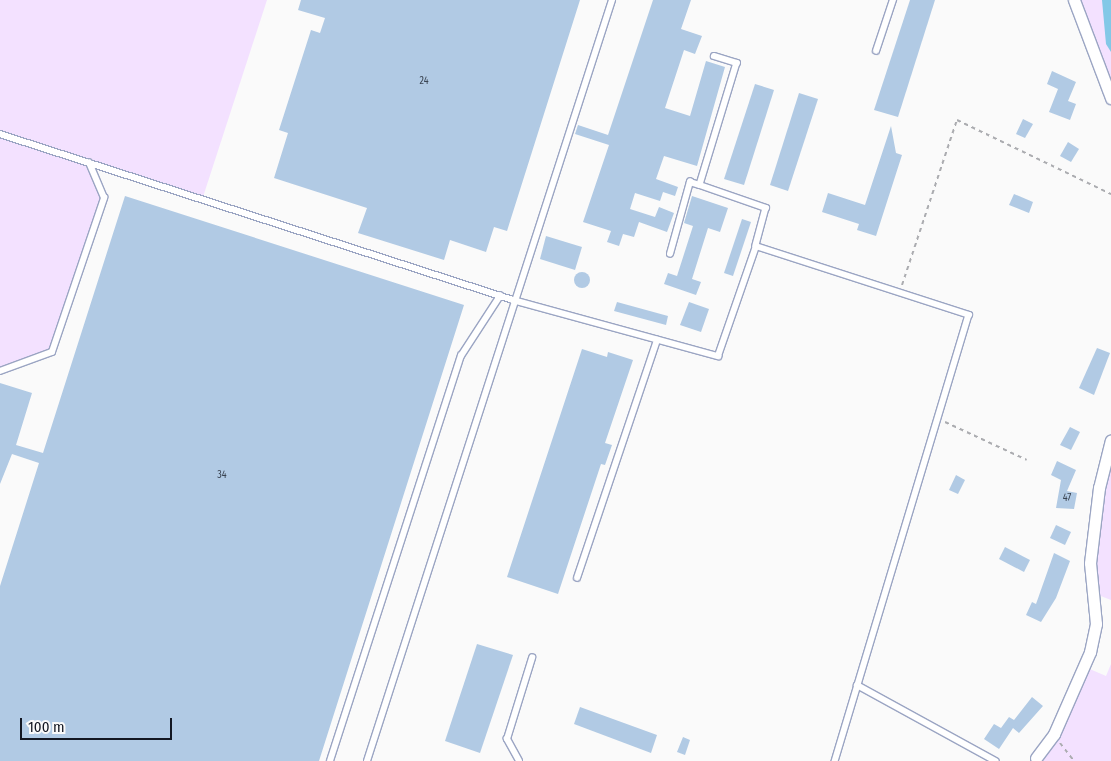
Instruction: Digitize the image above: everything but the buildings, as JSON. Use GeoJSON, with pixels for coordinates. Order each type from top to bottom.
{"type":"FeatureCollection","features":[{"type":"Feature","properties":{"kind":"street"},"geometry":{"type":"LineString","coordinates":[[1074,0],[1111,98]]}},
{"type":"Feature","properties":{"kind":"street"},"geometry":{"type":"LineString","coordinates":[[1034,760],[1054,734],[1081,677],[1096,624],[1090,562],[1099,488],[1111,440]]}},
{"type":"Feature","properties":{"kind":"lane"},"geometry":{"type":"LineString","coordinates":[[367,761],[513,300],[612,0]]}},
{"type":"Feature","properties":{"kind":"lane"},"geometry":{"type":"LineString","coordinates":[[876,51],[893,0]]}},
{"type":"Feature","properties":{"kind":"lane"},"geometry":{"type":"LineString","coordinates":[[700,185],[736,63],[714,56]]}},
{"type":"Feature","properties":{"kind":"lane"},"geometry":{"type":"LineString","coordinates":[[0,134],[500,296],[718,356],[756,246],[766,208],[690,182],[670,254]]}},
{"type":"Feature","properties":{"kind":"lane"},"geometry":{"type":"LineString","coordinates":[[0,371],[52,352],[104,198],[90,163]]}},
{"type":"Feature","properties":{"kind":"lane"},"geometry":{"type":"LineString","coordinates":[[756,246],[970,315],[940,420],[835,761]]}},
{"type":"Feature","properties":{"kind":"lane"},"geometry":{"type":"LineString","coordinates":[[332,760],[461,356],[500,296]]}},
{"type":"Feature","properties":{"kind":"lane"},"geometry":{"type":"LineString","coordinates":[[577,578],[657,340]]}},
{"type":"Feature","properties":{"kind":"lane"},"geometry":{"type":"LineString","coordinates":[[519,761],[507,739],[532,658]]}},
{"type":"Feature","properties":{"kind":"lane"},"geometry":{"type":"LineString","coordinates":[[857,685],[996,761]]}},
{"type":"Feature","properties":{"kind":"path"},"geometry":{"type":"LineString","coordinates":[[900,292],[957,120],[1111,194]]}},
{"type":"Feature","properties":{"kind":"path"},"geometry":{"type":"LineString","coordinates":[[940,420],[1027,460]]}},
{"type":"Feature","properties":{"kind":"path"},"geometry":{"type":"LineString","coordinates":[[1054,734],[1074,761]]}},
{"type":"Feature","properties":{"kind":"shaded area"},"geometry":{"type":"Polygon","coordinates":[[[0,0],[267,0],[202,200],[90,164],[104,198],[52,352],[0,371],[0,0]]]}},
{"type":"Feature","properties":{"kind":"shaded area"},"geometry":{"type":"Polygon","coordinates":[[[1074,0],[1111,0],[1111,98],[1074,0]]]}},
{"type":"Feature","properties":{"kind":"shaded area"},"geometry":{"type":"Polygon","coordinates":[[[1111,440],[1111,600],[1093,593],[1090,563],[1111,440]]]}},
{"type":"Feature","properties":{"kind":"shaded area"},"geometry":{"type":"Polygon","coordinates":[[[1111,664],[1111,761],[1032,761],[1085,667],[1106,676],[1111,664]]]}},
{"type":"Feature","properties":{"kind":"water"},"geometry":{"type":"Polygon","coordinates":[[[1102,0],[1111,0],[1111,52],[1106,44],[1102,0]]]}}]}
